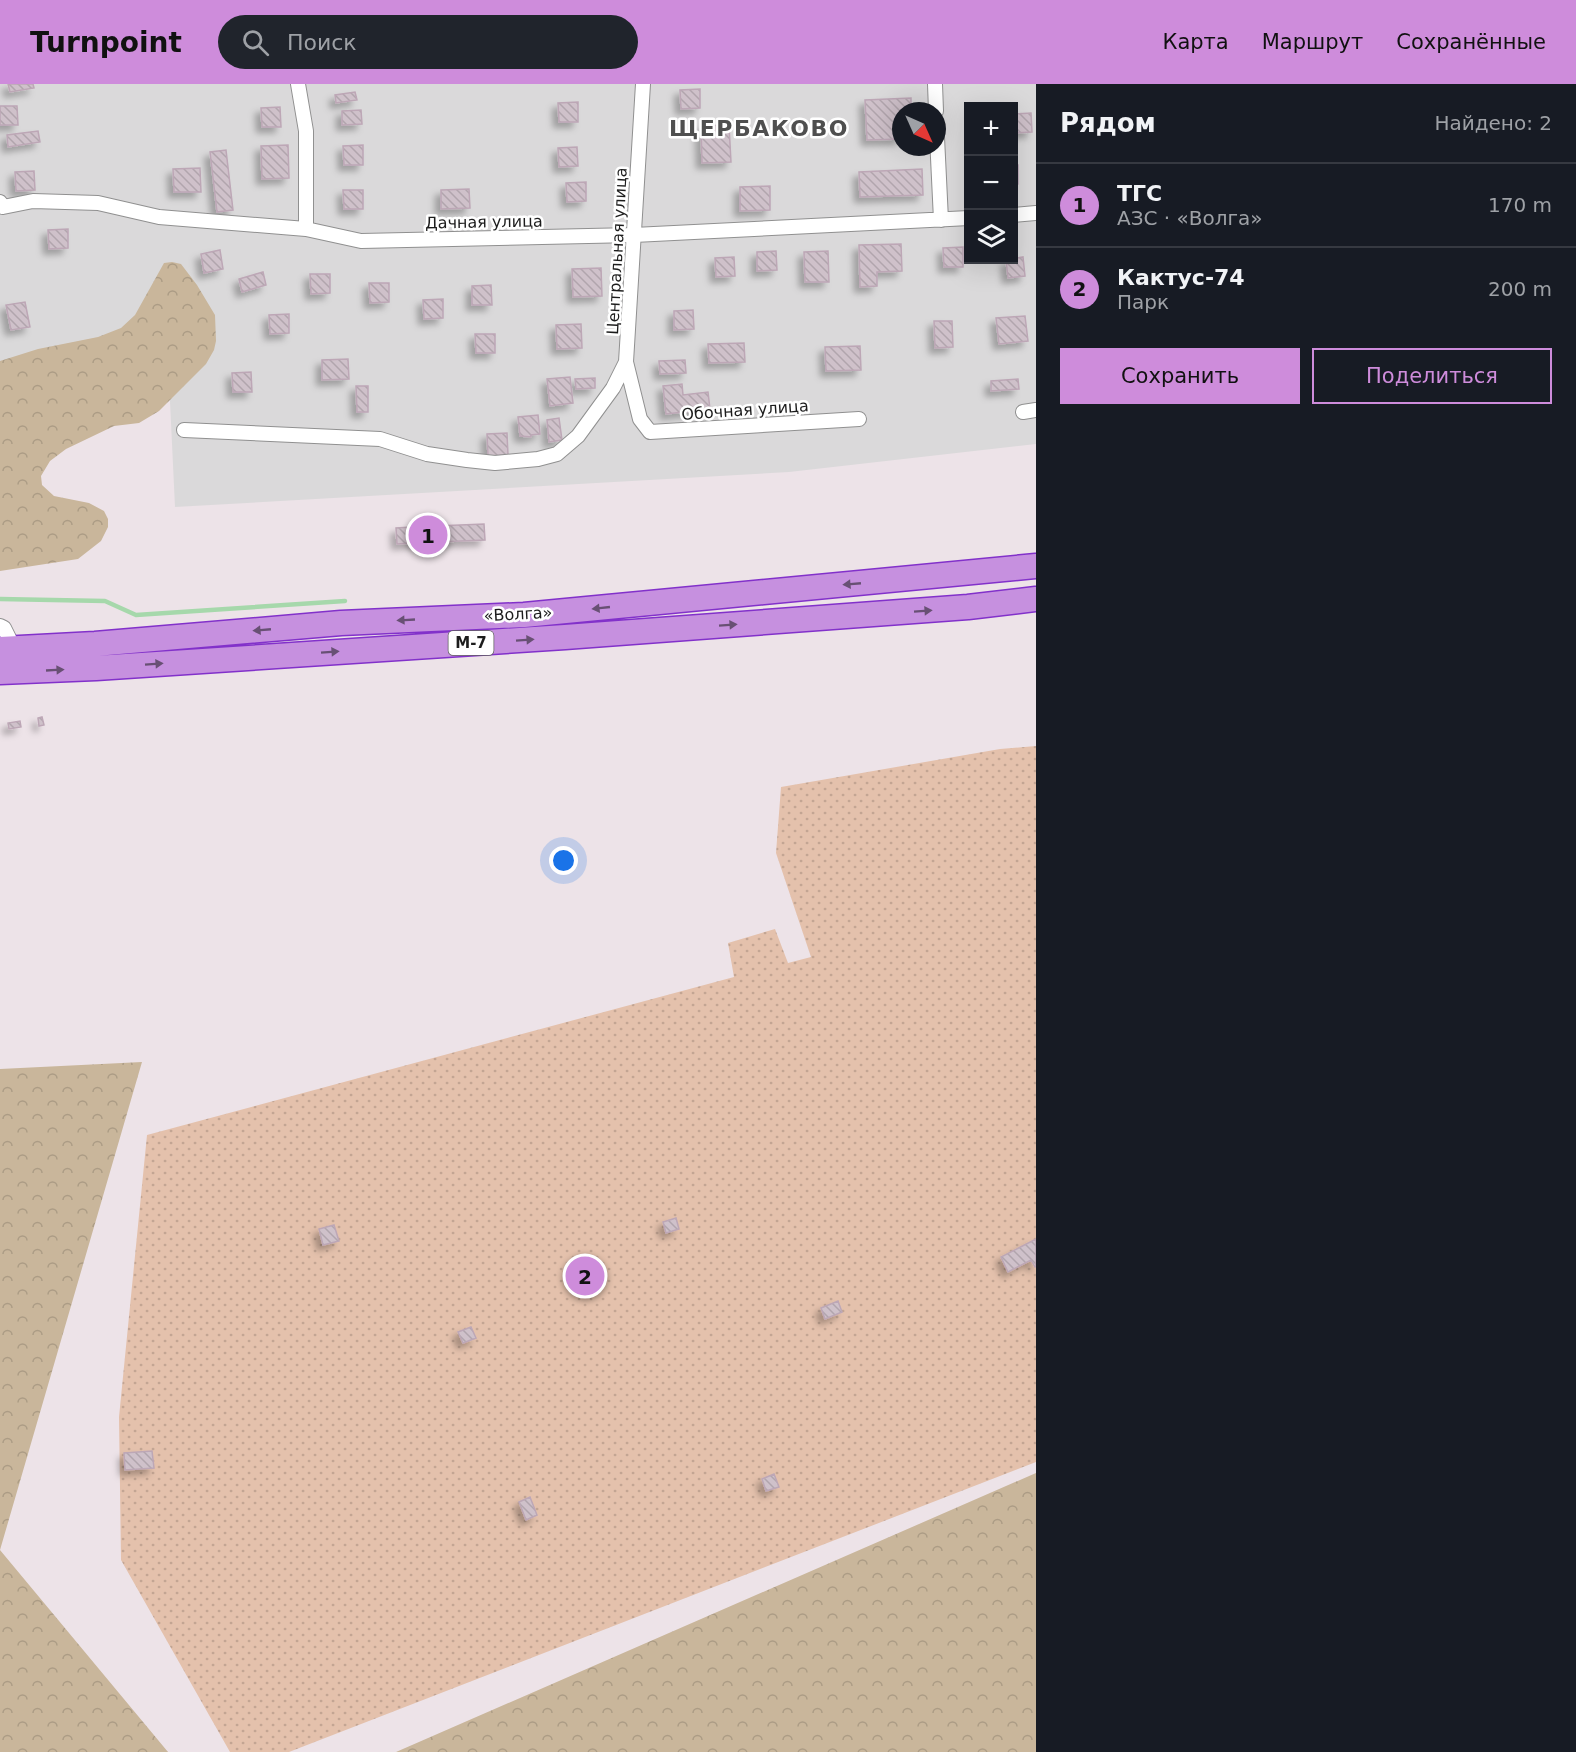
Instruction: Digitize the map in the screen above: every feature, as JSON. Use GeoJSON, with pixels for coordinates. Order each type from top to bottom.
{"type":"FeatureCollection","features":[{"type":"Feature","properties":{"kind":"highway","name":"«Волга»"},"geometry":{"type":"LineString","coordinates":[[6,666],[95,644],[341,623],[524,615],[1036,566]]}},
{"type":"Feature","properties":{"kind":"highway","name":"«Волга»"},"geometry":{"type":"LineString","coordinates":[[6,666],[565,637],[968,608],[1036,599]]}},
{"type":"Feature","properties":{"kind":"street"},"geometry":{"type":"LineString","coordinates":[[298,84],[306,131],[306,229]]}},
{"type":"Feature","properties":{"kind":"street","name":"Центральная улица"},"geometry":{"type":"LineString","coordinates":[[640,420],[626,362],[643,84]]}},
{"type":"Feature","properties":{"kind":"street"},"geometry":{"type":"LineString","coordinates":[[935,84],[936,102]]}},
{"type":"Feature","properties":{"kind":"street"},"geometry":{"type":"LineString","coordinates":[[938,156],[941,220]]}},
{"type":"Feature","properties":{"kind":"street","name":"Дачная улица"},"geometry":{"type":"LineString","coordinates":[[2,204],[33,201],[98,203],[159,217],[306,229],[362,241],[634,235],[964,218]]}},
{"type":"Feature","properties":{"kind":"street"},"geometry":{"type":"LineString","coordinates":[[1018,215],[1036,213]]}},
{"type":"Feature","properties":{"kind":"street"},"geometry":{"type":"LineString","coordinates":[[184,430],[380,440],[427,454],[495,463],[538,459],[557,454],[578,436],[613,388],[626,362]]}},
{"type":"Feature","properties":{"kind":"street","name":"Обочная улица"},"geometry":{"type":"LineString","coordinates":[[640,420],[650,432],[859,419]]}},
{"type":"Feature","properties":{"kind":"street"},"geometry":{"type":"LineString","coordinates":[[0,626],[4,628],[6,666]]}},
{"type":"Feature","properties":{"kind":"shaded area"},"geometry":{"type":"Polygon","coordinates":[[[0,84],[1036,84],[1036,444],[789,472],[175,507],[168,359],[0,389],[0,84]]]}},
{"type":"Feature","properties":{"kind":"shaded area"},"geometry":{"type":"Polygon","coordinates":[[[1036,746],[1036,1462],[289,1752],[230,1752],[121,1560],[119,1417],[147,1135],[734,977],[728,943],[775,929],[788,963],[811,957],[776,853],[781,787],[1000,749],[1036,746]]]}},
{"type":"Feature","properties":{"kind":"green space"},"geometry":{"type":"Polygon","coordinates":[[[164,263],[181,264],[215,315],[214,350],[206,364],[159,411],[139,423],[114,426],[66,449],[50,461],[41,476],[42,485],[54,496],[89,503],[104,511],[108,519],[108,527],[101,541],[78,559],[0,571],[0,361],[38,349],[98,337],[121,328],[135,315],[164,263]]]}},
{"type":"Feature","properties":{"kind":"green space"},"geometry":{"type":"Polygon","coordinates":[[[142,1062],[0,1550],[0,1069],[142,1062]]]}},
{"type":"Feature","properties":{"kind":"green space"},"geometry":{"type":"Polygon","coordinates":[[[1036,1473],[1036,1752],[396,1752],[1036,1473]]]}},
{"type":"Feature","properties":{"kind":"green space"},"geometry":{"type":"Polygon","coordinates":[[[0,1550],[168,1752],[0,1752],[0,1550]]]}},
{"type":"Feature","properties":{"kind":"building"},"geometry":{"type":"Polygon","coordinates":[[[8,84],[33,84],[34,88],[10,92],[8,84]]]}},
{"type":"Feature","properties":{"kind":"building"},"geometry":{"type":"Polygon","coordinates":[[[700,89],[700,108],[681,109],[680,90],[700,89]]]}},
{"type":"Feature","properties":{"kind":"building"},"geometry":{"type":"Polygon","coordinates":[[[355,92],[357,100],[336,103],[335,95],[355,92]]]}},
{"type":"Feature","properties":{"kind":"building"},"geometry":{"type":"Polygon","coordinates":[[[911,98],[911,102],[892,102],[892,139],[867,140],[865,100],[911,98]]]}},
{"type":"Feature","properties":{"kind":"building"},"geometry":{"type":"Polygon","coordinates":[[[578,102],[578,122],[559,122],[558,103],[578,102]]]}},
{"type":"Feature","properties":{"kind":"building"},"geometry":{"type":"Polygon","coordinates":[[[0,106],[17,106],[18,125],[0,125],[0,106]]]}},
{"type":"Feature","properties":{"kind":"building"},"geometry":{"type":"Polygon","coordinates":[[[280,107],[281,127],[262,127],[261,108],[280,107]]]}},
{"type":"Feature","properties":{"kind":"building"},"geometry":{"type":"Polygon","coordinates":[[[361,110],[362,124],[342,125],[342,111],[361,110]]]}},
{"type":"Feature","properties":{"kind":"building"},"geometry":{"type":"Polygon","coordinates":[[[1031,113],[1032,132],[1018,133],[1018,114],[1031,113]]]}},
{"type":"Feature","properties":{"kind":"building"},"geometry":{"type":"Polygon","coordinates":[[[729,125],[731,162],[702,163],[701,126],[729,125]]]}},
{"type":"Feature","properties":{"kind":"building"},"geometry":{"type":"Polygon","coordinates":[[[38,131],[40,142],[8,147],[7,135],[38,131]]]}},
{"type":"Feature","properties":{"kind":"building"},"geometry":{"type":"Polygon","coordinates":[[[288,145],[289,178],[262,179],[261,146],[288,145]]]}},
{"type":"Feature","properties":{"kind":"building"},"geometry":{"type":"Polygon","coordinates":[[[363,145],[363,165],[344,165],[343,146],[363,145]]]}},
{"type":"Feature","properties":{"kind":"building"},"geometry":{"type":"Polygon","coordinates":[[[577,147],[578,166],[559,167],[558,148],[577,147]]]}},
{"type":"Feature","properties":{"kind":"building"},"geometry":{"type":"Polygon","coordinates":[[[226,150],[233,210],[217,212],[210,152],[226,150]]]}},
{"type":"Feature","properties":{"kind":"building"},"geometry":{"type":"Polygon","coordinates":[[[200,168],[201,192],[174,192],[173,169],[200,168]]]}},
{"type":"Feature","properties":{"kind":"building"},"geometry":{"type":"Polygon","coordinates":[[[922,169],[923,195],[860,197],[859,172],[922,169]]]}},
{"type":"Feature","properties":{"kind":"building"},"geometry":{"type":"Polygon","coordinates":[[[34,171],[35,190],[16,191],[15,172],[34,171]]]}},
{"type":"Feature","properties":{"kind":"building"},"geometry":{"type":"Polygon","coordinates":[[[586,182],[586,201],[567,202],[566,183],[586,182]]]}},
{"type":"Feature","properties":{"kind":"building"},"geometry":{"type":"Polygon","coordinates":[[[770,186],[770,210],[740,211],[740,187],[770,186]]]}},
{"type":"Feature","properties":{"kind":"building"},"geometry":{"type":"Polygon","coordinates":[[[469,189],[470,208],[441,209],[441,190],[469,189]]]}},
{"type":"Feature","properties":{"kind":"building"},"geometry":{"type":"Polygon","coordinates":[[[343,190],[363,190],[363,209],[344,209],[343,190]]]}},
{"type":"Feature","properties":{"kind":"building"},"geometry":{"type":"Polygon","coordinates":[[[68,229],[68,248],[49,249],[48,230],[68,229]]]}},
{"type":"Feature","properties":{"kind":"building"},"geometry":{"type":"Polygon","coordinates":[[[901,244],[902,271],[877,272],[877,286],[860,287],[859,245],[901,244]]]}},
{"type":"Feature","properties":{"kind":"building"},"geometry":{"type":"Polygon","coordinates":[[[963,247],[963,267],[944,267],[943,248],[963,247]]]}},
{"type":"Feature","properties":{"kind":"building"},"geometry":{"type":"Polygon","coordinates":[[[220,250],[223,269],[204,273],[201,254],[220,250]]]}},
{"type":"Feature","properties":{"kind":"building"},"geometry":{"type":"Polygon","coordinates":[[[776,251],[777,270],[757,271],[757,252],[776,251]]]}},
{"type":"Feature","properties":{"kind":"building"},"geometry":{"type":"Polygon","coordinates":[[[828,251],[829,282],[805,282],[804,252],[828,251]]]}},
{"type":"Feature","properties":{"kind":"building"},"geometry":{"type":"Polygon","coordinates":[[[734,257],[735,276],[716,277],[715,258],[734,257]]]}},
{"type":"Feature","properties":{"kind":"building"},"geometry":{"type":"Polygon","coordinates":[[[1023,257],[1025,276],[1008,278],[1006,264],[1018,264],[1018,258],[1023,257]]]}},
{"type":"Feature","properties":{"kind":"building"},"geometry":{"type":"Polygon","coordinates":[[[601,268],[602,296],[573,297],[572,269],[601,268]]]}},
{"type":"Feature","properties":{"kind":"building"},"geometry":{"type":"Polygon","coordinates":[[[263,272],[266,285],[242,292],[239,279],[263,272]]]}},
{"type":"Feature","properties":{"kind":"building"},"geometry":{"type":"Polygon","coordinates":[[[310,274],[330,274],[330,293],[311,294],[310,274]]]}},
{"type":"Feature","properties":{"kind":"building"},"geometry":{"type":"Polygon","coordinates":[[[369,283],[389,283],[389,302],[370,303],[369,283]]]}},
{"type":"Feature","properties":{"kind":"building"},"geometry":{"type":"Polygon","coordinates":[[[491,285],[492,305],[472,305],[472,286],[491,285]]]}},
{"type":"Feature","properties":{"kind":"building"},"geometry":{"type":"Polygon","coordinates":[[[443,299],[443,318],[424,319],[423,300],[443,299]]]}},
{"type":"Feature","properties":{"kind":"building"},"geometry":{"type":"Polygon","coordinates":[[[25,302],[30,327],[11,330],[6,305],[25,302]]]}},
{"type":"Feature","properties":{"kind":"building"},"geometry":{"type":"Polygon","coordinates":[[[693,310],[694,329],[674,330],[674,311],[693,310]]]}},
{"type":"Feature","properties":{"kind":"building"},"geometry":{"type":"Polygon","coordinates":[[[289,314],[289,333],[270,334],[269,315],[289,314]]]}},
{"type":"Feature","properties":{"kind":"building"},"geometry":{"type":"Polygon","coordinates":[[[1025,316],[1028,341],[999,344],[996,318],[1025,316]]]}},
{"type":"Feature","properties":{"kind":"building"},"geometry":{"type":"Polygon","coordinates":[[[934,321],[952,321],[953,347],[935,348],[934,321]]]}},
{"type":"Feature","properties":{"kind":"building"},"geometry":{"type":"Polygon","coordinates":[[[581,324],[582,348],[557,349],[556,325],[581,324]]]}},
{"type":"Feature","properties":{"kind":"building"},"geometry":{"type":"Polygon","coordinates":[[[475,334],[495,334],[495,353],[476,353],[475,334]]]}},
{"type":"Feature","properties":{"kind":"building"},"geometry":{"type":"Polygon","coordinates":[[[744,343],[745,362],[709,363],[708,344],[744,343]]]}},
{"type":"Feature","properties":{"kind":"building"},"geometry":{"type":"Polygon","coordinates":[[[860,346],[861,370],[826,371],[825,347],[860,346]]]}},
{"type":"Feature","properties":{"kind":"building"},"geometry":{"type":"Polygon","coordinates":[[[348,359],[349,379],[322,380],[322,360],[348,359]]]}},
{"type":"Feature","properties":{"kind":"building"},"geometry":{"type":"Polygon","coordinates":[[[685,360],[686,373],[660,374],[659,361],[685,360]]]}},
{"type":"Feature","properties":{"kind":"building"},"geometry":{"type":"Polygon","coordinates":[[[251,372],[252,392],[233,392],[232,373],[251,372]]]}},
{"type":"Feature","properties":{"kind":"building"},"geometry":{"type":"Polygon","coordinates":[[[570,377],[573,403],[550,406],[547,379],[570,377]]]}},
{"type":"Feature","properties":{"kind":"building"},"geometry":{"type":"Polygon","coordinates":[[[595,378],[595,388],[576,389],[575,379],[595,378]]]}},
{"type":"Feature","properties":{"kind":"building"},"geometry":{"type":"Polygon","coordinates":[[[1018,379],[1019,389],[991,391],[991,381],[1018,379]]]}},
{"type":"Feature","properties":{"kind":"building"},"geometry":{"type":"Polygon","coordinates":[[[682,384],[683,395],[708,392],[710,409],[666,414],[663,386],[682,384]]]}},
{"type":"Feature","properties":{"kind":"building"},"geometry":{"type":"Polygon","coordinates":[[[356,386],[368,386],[368,412],[357,412],[356,386]]]}},
{"type":"Feature","properties":{"kind":"building"},"geometry":{"type":"Polygon","coordinates":[[[538,415],[540,434],[531,435],[531,437],[520,436],[518,417],[538,415]]]}},
{"type":"Feature","properties":{"kind":"building"},"geometry":{"type":"Polygon","coordinates":[[[559,418],[562,440],[549,442],[547,420],[559,418]]]}},
{"type":"Feature","properties":{"kind":"building"},"geometry":{"type":"Polygon","coordinates":[[[507,433],[508,455],[488,456],[487,434],[507,433]]]}},
{"type":"Feature","properties":{"kind":"building"},"geometry":{"type":"Polygon","coordinates":[[[484,524],[485,540],[412,543],[411,527],[484,524]]]}},
{"type":"Feature","properties":{"kind":"building"},"geometry":{"type":"Polygon","coordinates":[[[411,527],[412,543],[397,544],[396,528],[411,527]]]}},
{"type":"Feature","properties":{"kind":"building"},"geometry":{"type":"Polygon","coordinates":[[[42,717],[44,725],[39,726],[38,718],[42,717]]]}},
{"type":"Feature","properties":{"kind":"building"},"geometry":{"type":"Polygon","coordinates":[[[20,721],[21,727],[9,729],[8,723],[20,721]]]}},
{"type":"Feature","properties":{"kind":"building"},"geometry":{"type":"Polygon","coordinates":[[[676,1218],[679,1229],[666,1233],[663,1222],[676,1218]]]}},
{"type":"Feature","properties":{"kind":"building"},"geometry":{"type":"Polygon","coordinates":[[[334,1225],[339,1241],[323,1245],[319,1229],[334,1225]]]}},
{"type":"Feature","properties":{"kind":"building"},"geometry":{"type":"Polygon","coordinates":[[[1036,1239],[1036,1266],[1031,1260],[1008,1272],[1001,1257],[1036,1239]]]}},
{"type":"Feature","properties":{"kind":"building"},"geometry":{"type":"Polygon","coordinates":[[[838,1301],[842,1312],[825,1319],[821,1308],[838,1301]]]}},
{"type":"Feature","properties":{"kind":"building"},"geometry":{"type":"Polygon","coordinates":[[[471,1327],[476,1338],[463,1343],[458,1332],[471,1327]]]}},
{"type":"Feature","properties":{"kind":"building"},"geometry":{"type":"Polygon","coordinates":[[[152,1451],[154,1468],[125,1470],[124,1453],[152,1451]]]}},
{"type":"Feature","properties":{"kind":"building"},"geometry":{"type":"Polygon","coordinates":[[[774,1474],[779,1487],[766,1491],[762,1479],[774,1474]]]}},
{"type":"Feature","properties":{"kind":"building"},"geometry":{"type":"Polygon","coordinates":[[[530,1497],[537,1515],[526,1520],[519,1502],[530,1497]]]}},
{"type":"Feature","properties":{"kind":"waterway"},"geometry":{"type":"LineString","coordinates":[[0,599],[105,601],[136,615],[345,601]]}},
{"type":"Feature","properties":{"kind":"place","name":"ТГС"},"geometry":{"type":"Point","coordinates":[428,535]}},
{"type":"Feature","properties":{"kind":"place","name":"Кактус-74"},"geometry":{"type":"Point","coordinates":[585,1276]}},
{"type":"Feature","properties":{"kind":"district","name":"ЩЕРБАКОВО"},"geometry":{"type":"Point","coordinates":[759,128]}}]}
